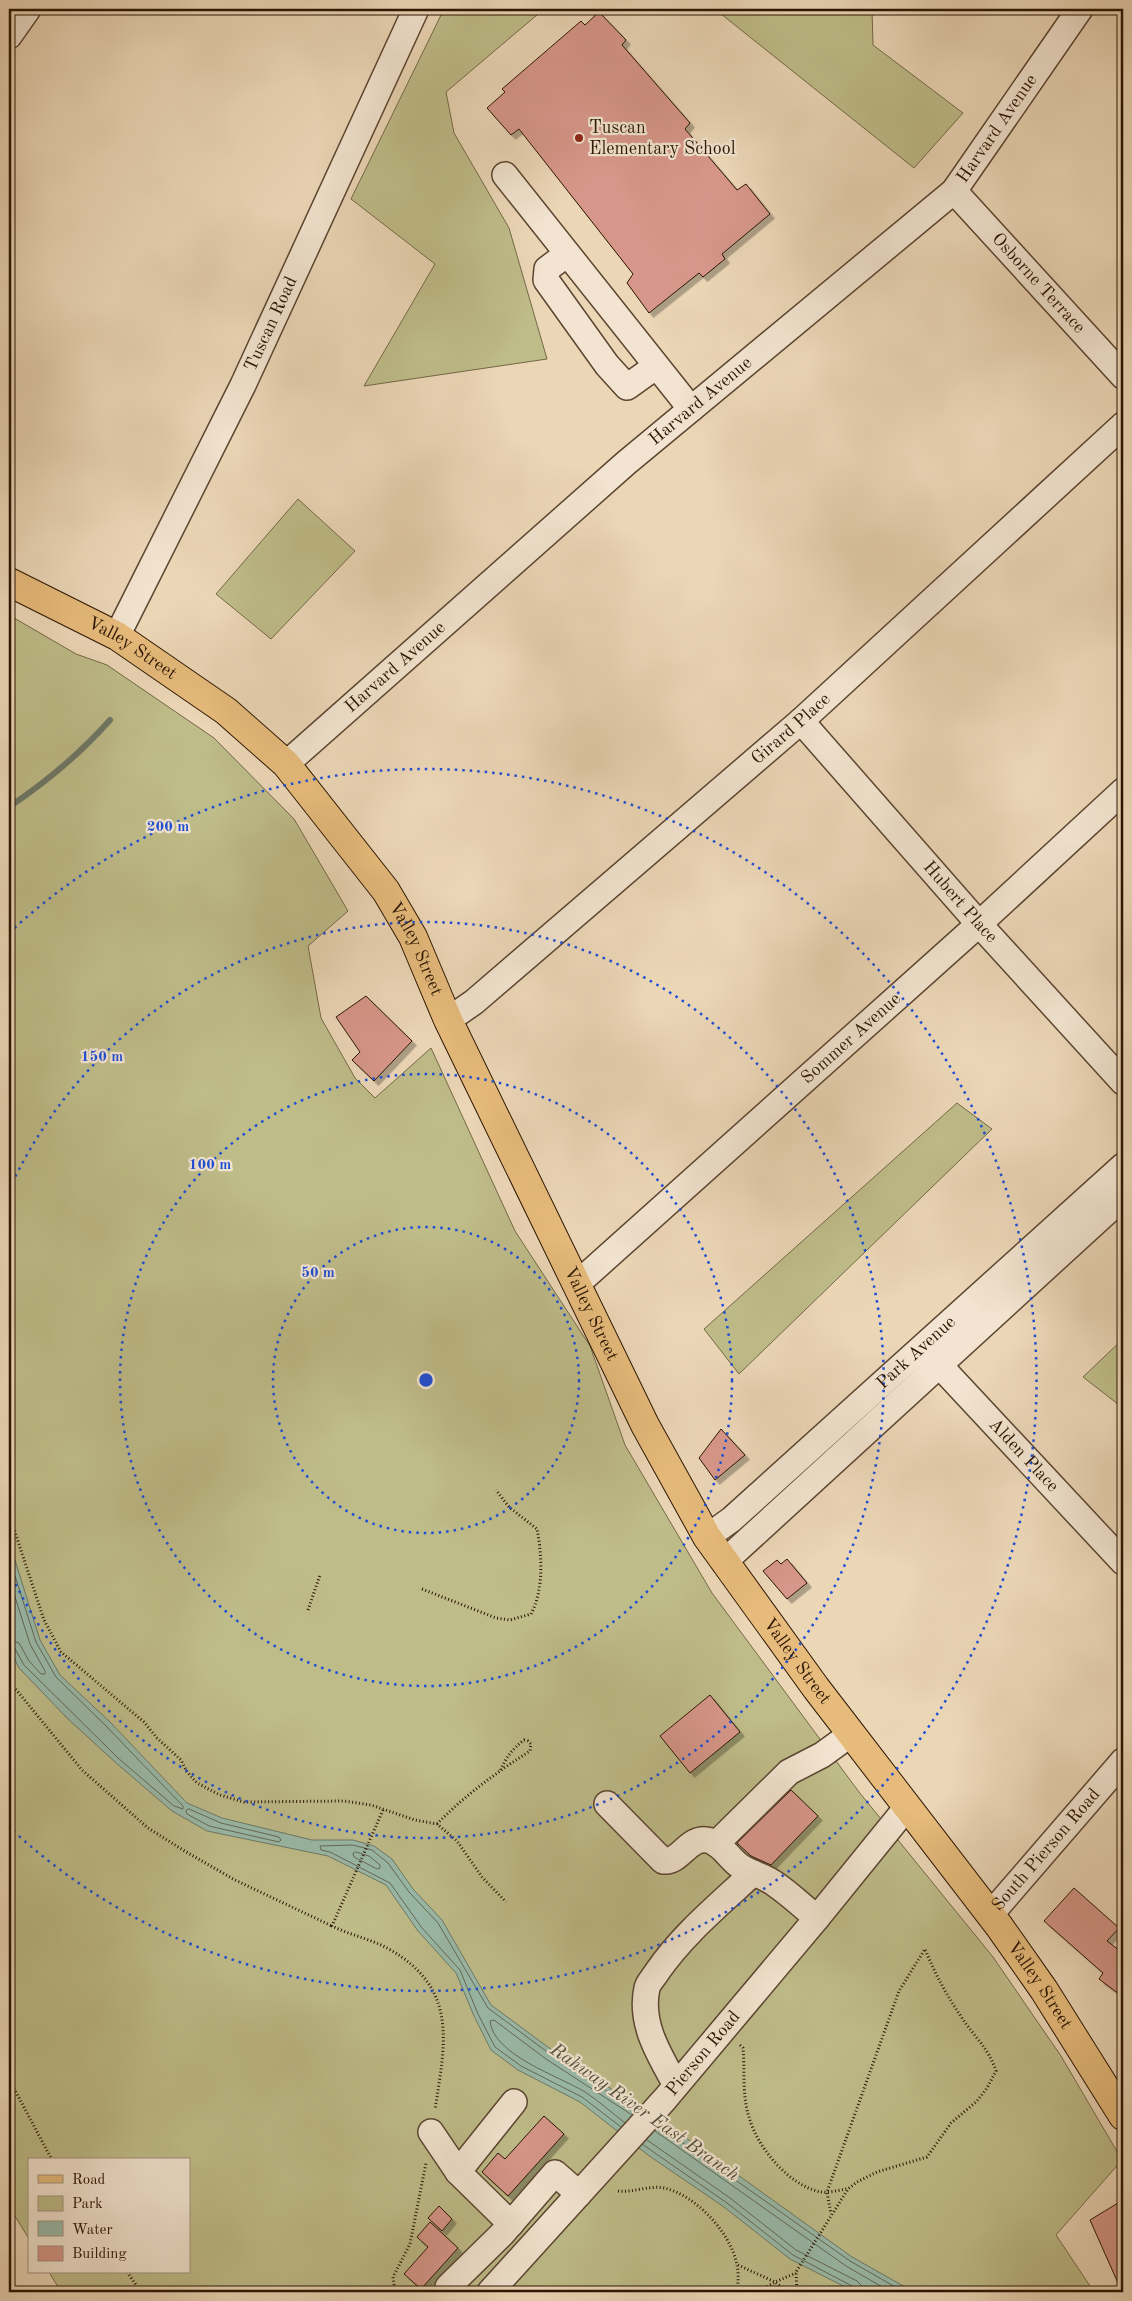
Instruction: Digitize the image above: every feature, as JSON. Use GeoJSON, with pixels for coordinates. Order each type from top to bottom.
{"type":"FeatureCollection","features":[{"type":"Feature","properties":{"kind":"main road","name":"Valley Street"},"geometry":{"type":"LineString","coordinates":[[9,582],[117,636],[226,711],[286,764],[386,891],[414,937],[448,1020],[645,1425],[707,1537],[851,1734],[990,1915],[1044,1990],[1123,2116]]}},
{"type":"Feature","properties":{"kind":"street"},"geometry":{"type":"LineString","coordinates":[[9,36],[28,9]]}},
{"type":"Feature","properties":{"kind":"street","name":"Tuscan Road"},"geometry":{"type":"LineString","coordinates":[[117,636],[243,385],[416,9]]}},
{"type":"Feature","properties":{"kind":"street","name":"Harvard Avenue"},"geometry":{"type":"LineString","coordinates":[[286,764],[626,463],[954,191],[1080,9]]}},
{"type":"Feature","properties":{"kind":"street"},"geometry":{"type":"LineString","coordinates":[[505,175],[691,409]]}},
{"type":"Feature","properties":{"kind":"street","name":"Osborne Terrace"},"geometry":{"type":"LineString","coordinates":[[954,191],[1123,376]]}},
{"type":"Feature","properties":{"kind":"street"},"geometry":{"type":"LineString","coordinates":[[567,254],[548,269],[546,280],[607,365],[627,387],[656,367]]}},
{"type":"Feature","properties":{"kind":"street","name":"Girard Place"},"geometry":{"type":"LineString","coordinates":[[448,1020],[474,1002],[801,720],[1123,425]]}},
{"type":"Feature","properties":{"kind":"street","name":"Hubert Place"},"geometry":{"type":"LineString","coordinates":[[801,720],[979,924],[1123,1082]]}},
{"type":"Feature","properties":{"kind":"street","name":"Sommer Avenue"},"geometry":{"type":"LineString","coordinates":[[577,1284],[979,924],[1123,792]]}},
{"type":"Feature","properties":{"kind":"street","name":"Park Avenue"},"geometry":{"type":"LineString","coordinates":[[724,1562],[1123,1166]]}},
{"type":"Feature","properties":{"kind":"street","name":"Park Avenue"},"geometry":{"type":"LineString","coordinates":[[707,1537],[732,1519],[1123,1198]]}},
{"type":"Feature","properties":{"kind":"street","name":"Alden Place"},"geometry":{"type":"LineString","coordinates":[[931,1356],[1123,1562]]}},
{"type":"Feature","properties":{"kind":"street"},"geometry":{"type":"LineString","coordinates":[[716,1844],[789,1772],[822,1755],[851,1734]]}},
{"type":"Feature","properties":{"kind":"street","name":"South Pierson Road"},"geometry":{"type":"LineString","coordinates":[[990,1915],[1123,1761]]}},
{"type":"Feature","properties":{"kind":"street"},"geometry":{"type":"LineString","coordinates":[[607,1804],[663,1861],[674,1859],[697,1841],[707,1840],[716,1844],[739,1866],[774,1883],[817,1918]]}},
{"type":"Feature","properties":{"kind":"street","name":"Pierson Road"},"geometry":{"type":"LineString","coordinates":[[490,2292],[670,2092],[817,1918],[907,1807]]}},
{"type":"Feature","properties":{"kind":"street"},"geometry":{"type":"LineString","coordinates":[[670,2092],[654,2046],[646,2013],[647,1987],[666,1960],[695,1928],[753,1873]]}},
{"type":"Feature","properties":{"kind":"street"},"geometry":{"type":"LineString","coordinates":[[458,2172],[514,2102]]}},
{"type":"Feature","properties":{"kind":"street"},"geometry":{"type":"LineString","coordinates":[[431,2132],[458,2172],[527,2252]]}},
{"type":"Feature","properties":{"kind":"street"},"geometry":{"type":"LineString","coordinates":[[448,2287],[507,2229],[555,2173],[579,2194]]}},
{"type":"Feature","properties":{"kind":"path"},"geometry":{"type":"LineString","coordinates":[[422,1589],[496,1618],[510,1620],[531,1614],[539,1588],[541,1567],[537,1529],[509,1507],[496,1490]]}},
{"type":"Feature","properties":{"kind":"path"},"geometry":{"type":"LineString","coordinates":[[9,1514],[44,1620],[61,1652],[144,1722],[157,1738],[182,1760],[187,1772],[197,1783],[220,1795],[244,1802],[344,1801],[371,1806],[415,1820],[437,1824],[457,1840],[482,1877],[506,1902]]}},
{"type":"Feature","properties":{"kind":"path"},"geometry":{"type":"LineString","coordinates":[[308,1610],[320,1575]]}},
{"type":"Feature","properties":{"kind":"path"},"geometry":{"type":"LineString","coordinates":[[9,1681],[82,1770],[148,1828],[235,1880],[332,1926],[386,1948],[406,1960],[430,1986],[438,2003],[444,2033],[444,2048],[431,2132],[410,2244],[393,2277],[396,2292]]}},
{"type":"Feature","properties":{"kind":"path"},"geometry":{"type":"LineString","coordinates":[[437,1824],[464,1799],[530,1750],[531,1744],[524,1740],[516,1746],[507,1756],[500,1771]]}},
{"type":"Feature","properties":{"kind":"path"},"geometry":{"type":"LineString","coordinates":[[332,1926],[383,1810]]}},
{"type":"Feature","properties":{"kind":"path"},"geometry":{"type":"LineString","coordinates":[[758,2292],[796,2272],[831,2214],[848,2189],[856,2182],[877,2172],[927,2157],[951,2124],[977,2101],[996,2071],[990,2055],[963,2020],[938,1980],[925,1949],[899,1992],[827,2192],[831,2214]]}},
{"type":"Feature","properties":{"kind":"path"},"geometry":{"type":"LineString","coordinates":[[736,2041],[743,2048],[748,2116],[757,2138],[789,2177],[818,2192],[848,2189]]}},
{"type":"Feature","properties":{"kind":"path"},"geometry":{"type":"LineString","coordinates":[[9,2079],[51,2158]]}},
{"type":"Feature","properties":{"kind":"path"},"geometry":{"type":"LineString","coordinates":[[618,2191],[627,2192],[664,2188],[689,2199],[720,2229],[737,2264],[737,2292]]}},
{"type":"Feature","properties":{"kind":"path"},"geometry":{"type":"LineString","coordinates":[[737,2264],[775,2282],[788,2292]]}},
{"type":"Feature","properties":{"kind":"path"},"geometry":{"type":"LineString","coordinates":[[796,2272],[797,2292]]}},
{"type":"Feature","properties":{"kind":"path"},"geometry":{"type":"LineString","coordinates":[[128,2274],[141,2292]]}},
{"type":"Feature","properties":{"kind":"green space"},"geometry":{"type":"Polygon","coordinates":[[[444,9],[544,9],[446,92],[454,133],[509,228],[547,359],[364,386],[435,264],[351,199],[444,9]]]}},
{"type":"Feature","properties":{"kind":"green space"},"geometry":{"type":"Polygon","coordinates":[[[667,9],[872,9],[873,45],[963,113],[914,168],[716,10],[679,12],[667,9]]]}},
{"type":"Feature","properties":{"kind":"green space"},"geometry":{"type":"Polygon","coordinates":[[[298,499],[355,551],[271,639],[216,594],[298,499]]]}},
{"type":"Feature","properties":{"kind":"green space"},"geometry":{"type":"Polygon","coordinates":[[[9,615],[76,654],[107,665],[214,738],[294,819],[348,911],[308,946],[321,1018],[355,1078],[375,1098],[431,1048],[515,1231],[590,1346],[625,1445],[712,1593],[859,1792],[993,1957],[1061,2056],[1122,2160],[1056,2235],[1094,2292],[61,2292],[50,2274],[190,2274],[190,2158],[28,2158],[28,2237],[9,2206],[9,615]]]}},
{"type":"Feature","properties":{"kind":"green space"},"geometry":{"type":"Polygon","coordinates":[[[957,1103],[992,1129],[739,1374],[704,1329],[957,1103]]]}},
{"type":"Feature","properties":{"kind":"green space"},"geometry":{"type":"Polygon","coordinates":[[[1123,1339],[1123,1408],[1083,1377],[1123,1339]]]}},
{"type":"Feature","properties":{"kind":"water","name":"Rahway River East Branch"},"geometry":{"type":"Polygon","coordinates":[[[9,1541],[40,1640],[60,1675],[110,1722],[187,1803],[222,1818],[312,1840],[353,1840],[374,1846],[392,1859],[413,1889],[442,1920],[491,2005],[552,2050],[692,2142],[852,2257],[914,2292],[855,2292],[790,2259],[724,2207],[648,2155],[580,2102],[518,2070],[491,2050],[456,1973],[418,1931],[386,1885],[328,1856],[207,1831],[172,1811],[67,1718],[19,1668],[9,1647],[9,1541]]]}},
{"type":"Feature","properties":{"kind":"building","name":"Tuscan Elementary School"},"geometry":{"type":"Polygon","coordinates":[[[599,12],[626,40],[622,45],[690,123],[685,129],[737,190],[746,184],[770,214],[722,254],[725,259],[703,277],[699,273],[649,313],[627,283],[633,274],[519,129],[511,135],[487,108],[505,92],[502,89],[581,21],[585,25],[599,12]]]}},
{"type":"Feature","properties":{"kind":"building"},"geometry":{"type":"Polygon","coordinates":[[[366,996],[412,1041],[374,1081],[352,1060],[360,1052],[336,1017],[366,996]]]}},
{"type":"Feature","properties":{"kind":"building"},"geometry":{"type":"Polygon","coordinates":[[[721,1429],[745,1455],[715,1480],[699,1458],[721,1429]]]}},
{"type":"Feature","properties":{"kind":"building"},"geometry":{"type":"Polygon","coordinates":[[[787,1559],[807,1583],[787,1599],[763,1571],[777,1560],[781,1564],[787,1559]]]}},
{"type":"Feature","properties":{"kind":"building"},"geometry":{"type":"Polygon","coordinates":[[[710,1695],[740,1732],[690,1773],[660,1736],[710,1695]]]}},
{"type":"Feature","properties":{"kind":"building"},"geometry":{"type":"Polygon","coordinates":[[[791,1790],[818,1816],[771,1865],[751,1856],[737,1843],[791,1790]]]}},
{"type":"Feature","properties":{"kind":"building"},"geometry":{"type":"Polygon","coordinates":[[[1074,1888],[1119,1928],[1107,1941],[1123,1953],[1123,1997],[1099,1979],[1103,1973],[1044,1921],[1074,1888]]]}},
{"type":"Feature","properties":{"kind":"building"},"geometry":{"type":"Polygon","coordinates":[[[544,2116],[564,2134],[508,2196],[482,2172],[498,2153],[505,2159],[544,2116]]]}},
{"type":"Feature","properties":{"kind":"building"},"geometry":{"type":"Polygon","coordinates":[[[1123,2200],[1123,2292],[1122,2292],[1090,2220],[1123,2200]]]}},
{"type":"Feature","properties":{"kind":"building"},"geometry":{"type":"Polygon","coordinates":[[[439,2206],[452,2219],[442,2231],[428,2218],[439,2206]]]}},
{"type":"Feature","properties":{"kind":"building"},"geometry":{"type":"Polygon","coordinates":[[[430,2222],[458,2248],[421,2289],[404,2274],[428,2247],[417,2237],[430,2222]]]}},
{"type":"Feature","properties":{"kind":"waterway"},"geometry":{"type":"LineString","coordinates":[[9,807],[62,767],[110,720]]}},
{"type":"Feature","properties":{"kind":"place","name":"Tuscan Elementary School"},"geometry":{"type":"Point","coordinates":[579,138]}}]}
